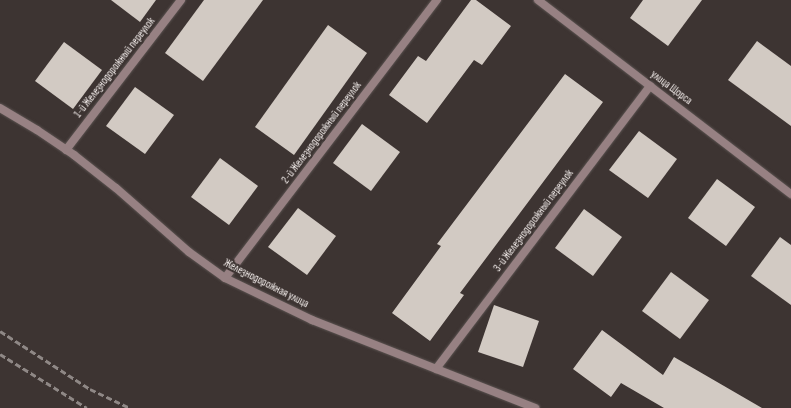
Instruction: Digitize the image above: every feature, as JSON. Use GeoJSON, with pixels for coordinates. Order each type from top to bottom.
{"type":"FeatureCollection","features":[{"type":"Feature","properties":{"kind":"street","name":"1-й Железнодорожный переулок"},"geometry":{"type":"LineString","coordinates":[[66,150],[181,0]]}},
{"type":"Feature","properties":{"kind":"street","name":"2-й Железнодорожный переулок"},"geometry":{"type":"LineString","coordinates":[[225,278],[437,0]]}},
{"type":"Feature","properties":{"kind":"street","name":"улица Щорса"},"geometry":{"type":"LineString","coordinates":[[538,0],[791,194]]}},
{"type":"Feature","properties":{"kind":"street","name":"3-й Железнодорожный переулок"},"geometry":{"type":"LineString","coordinates":[[436,368],[650,86]]}},
{"type":"Feature","properties":{"kind":"street","name":"Железнодорожная улица"},"geometry":{"type":"LineString","coordinates":[[0,108],[66,150],[116,188],[189,252],[225,278],[312,320],[535,408]]}},
{"type":"Feature","properties":{"kind":"building"},"geometry":{"type":"Polygon","coordinates":[[[111,0],[156,0],[140,22],[111,0]]]}},
{"type":"Feature","properties":{"kind":"building"},"geometry":{"type":"Polygon","coordinates":[[[204,0],[263,0],[203,81],[165,53],[204,0]]]}},
{"type":"Feature","properties":{"kind":"building"},"geometry":{"type":"Polygon","coordinates":[[[471,0],[476,0],[511,26],[482,65],[474,60],[427,123],[389,95],[418,56],[426,61],[471,0]]]}},
{"type":"Feature","properties":{"kind":"building"},"geometry":{"type":"Polygon","coordinates":[[[643,0],[702,0],[668,46],[630,18],[643,0]]]}},
{"type":"Feature","properties":{"kind":"building"},"geometry":{"type":"Polygon","coordinates":[[[328,25],[367,53],[294,155],[255,127],[328,25]]]}},
{"type":"Feature","properties":{"kind":"building"},"geometry":{"type":"Polygon","coordinates":[[[757,41],[791,66],[791,126],[728,80],[757,41]]]}},
{"type":"Feature","properties":{"kind":"building"},"geometry":{"type":"Polygon","coordinates":[[[64,42],[102,70],[73,109],[35,81],[64,42]]]}},
{"type":"Feature","properties":{"kind":"building"},"geometry":{"type":"Polygon","coordinates":[[[565,74],[603,102],[460,293],[464,295],[430,341],[392,313],[441,246],[437,244],[565,74]]]}},
{"type":"Feature","properties":{"kind":"building"},"geometry":{"type":"Polygon","coordinates":[[[135,87],[174,115],[145,154],[106,126],[135,87]]]}},
{"type":"Feature","properties":{"kind":"building"},"geometry":{"type":"Polygon","coordinates":[[[362,124],[400,152],[371,191],[333,163],[362,124]]]}},
{"type":"Feature","properties":{"kind":"building"},"geometry":{"type":"Polygon","coordinates":[[[639,131],[677,159],[648,198],[609,170],[639,131]]]}},
{"type":"Feature","properties":{"kind":"building"},"geometry":{"type":"Polygon","coordinates":[[[220,158],[258,186],[229,225],[191,197],[220,158]]]}},
{"type":"Feature","properties":{"kind":"building"},"geometry":{"type":"Polygon","coordinates":[[[717,179],[755,207],[726,246],[688,218],[717,179]]]}},
{"type":"Feature","properties":{"kind":"building"},"geometry":{"type":"Polygon","coordinates":[[[298,208],[336,236],[307,275],[268,247],[298,208]]]}},
{"type":"Feature","properties":{"kind":"building"},"geometry":{"type":"Polygon","coordinates":[[[584,209],[622,237],[593,276],[555,248],[584,209]]]}},
{"type":"Feature","properties":{"kind":"building"},"geometry":{"type":"Polygon","coordinates":[[[780,237],[791,245],[791,305],[751,276],[780,237]]]}},
{"type":"Feature","properties":{"kind":"building"},"geometry":{"type":"Polygon","coordinates":[[[671,272],[709,300],[680,339],[642,311],[671,272]]]}},
{"type":"Feature","properties":{"kind":"building"},"geometry":{"type":"Polygon","coordinates":[[[494,305],[539,321],[523,367],[478,352],[494,305]]]}},
{"type":"Feature","properties":{"kind":"building"},"geometry":{"type":"Polygon","coordinates":[[[602,330],[663,375],[674,357],[762,408],[664,408],[621,383],[611,397],[573,369],[602,330]]]}},
{"type":"Feature","properties":{"kind":"railway"},"geometry":{"type":"LineString","coordinates":[[0,331],[90,389],[130,408]]}},
{"type":"Feature","properties":{"kind":"railway"},"geometry":{"type":"LineString","coordinates":[[0,354],[87,408]]}}]}
